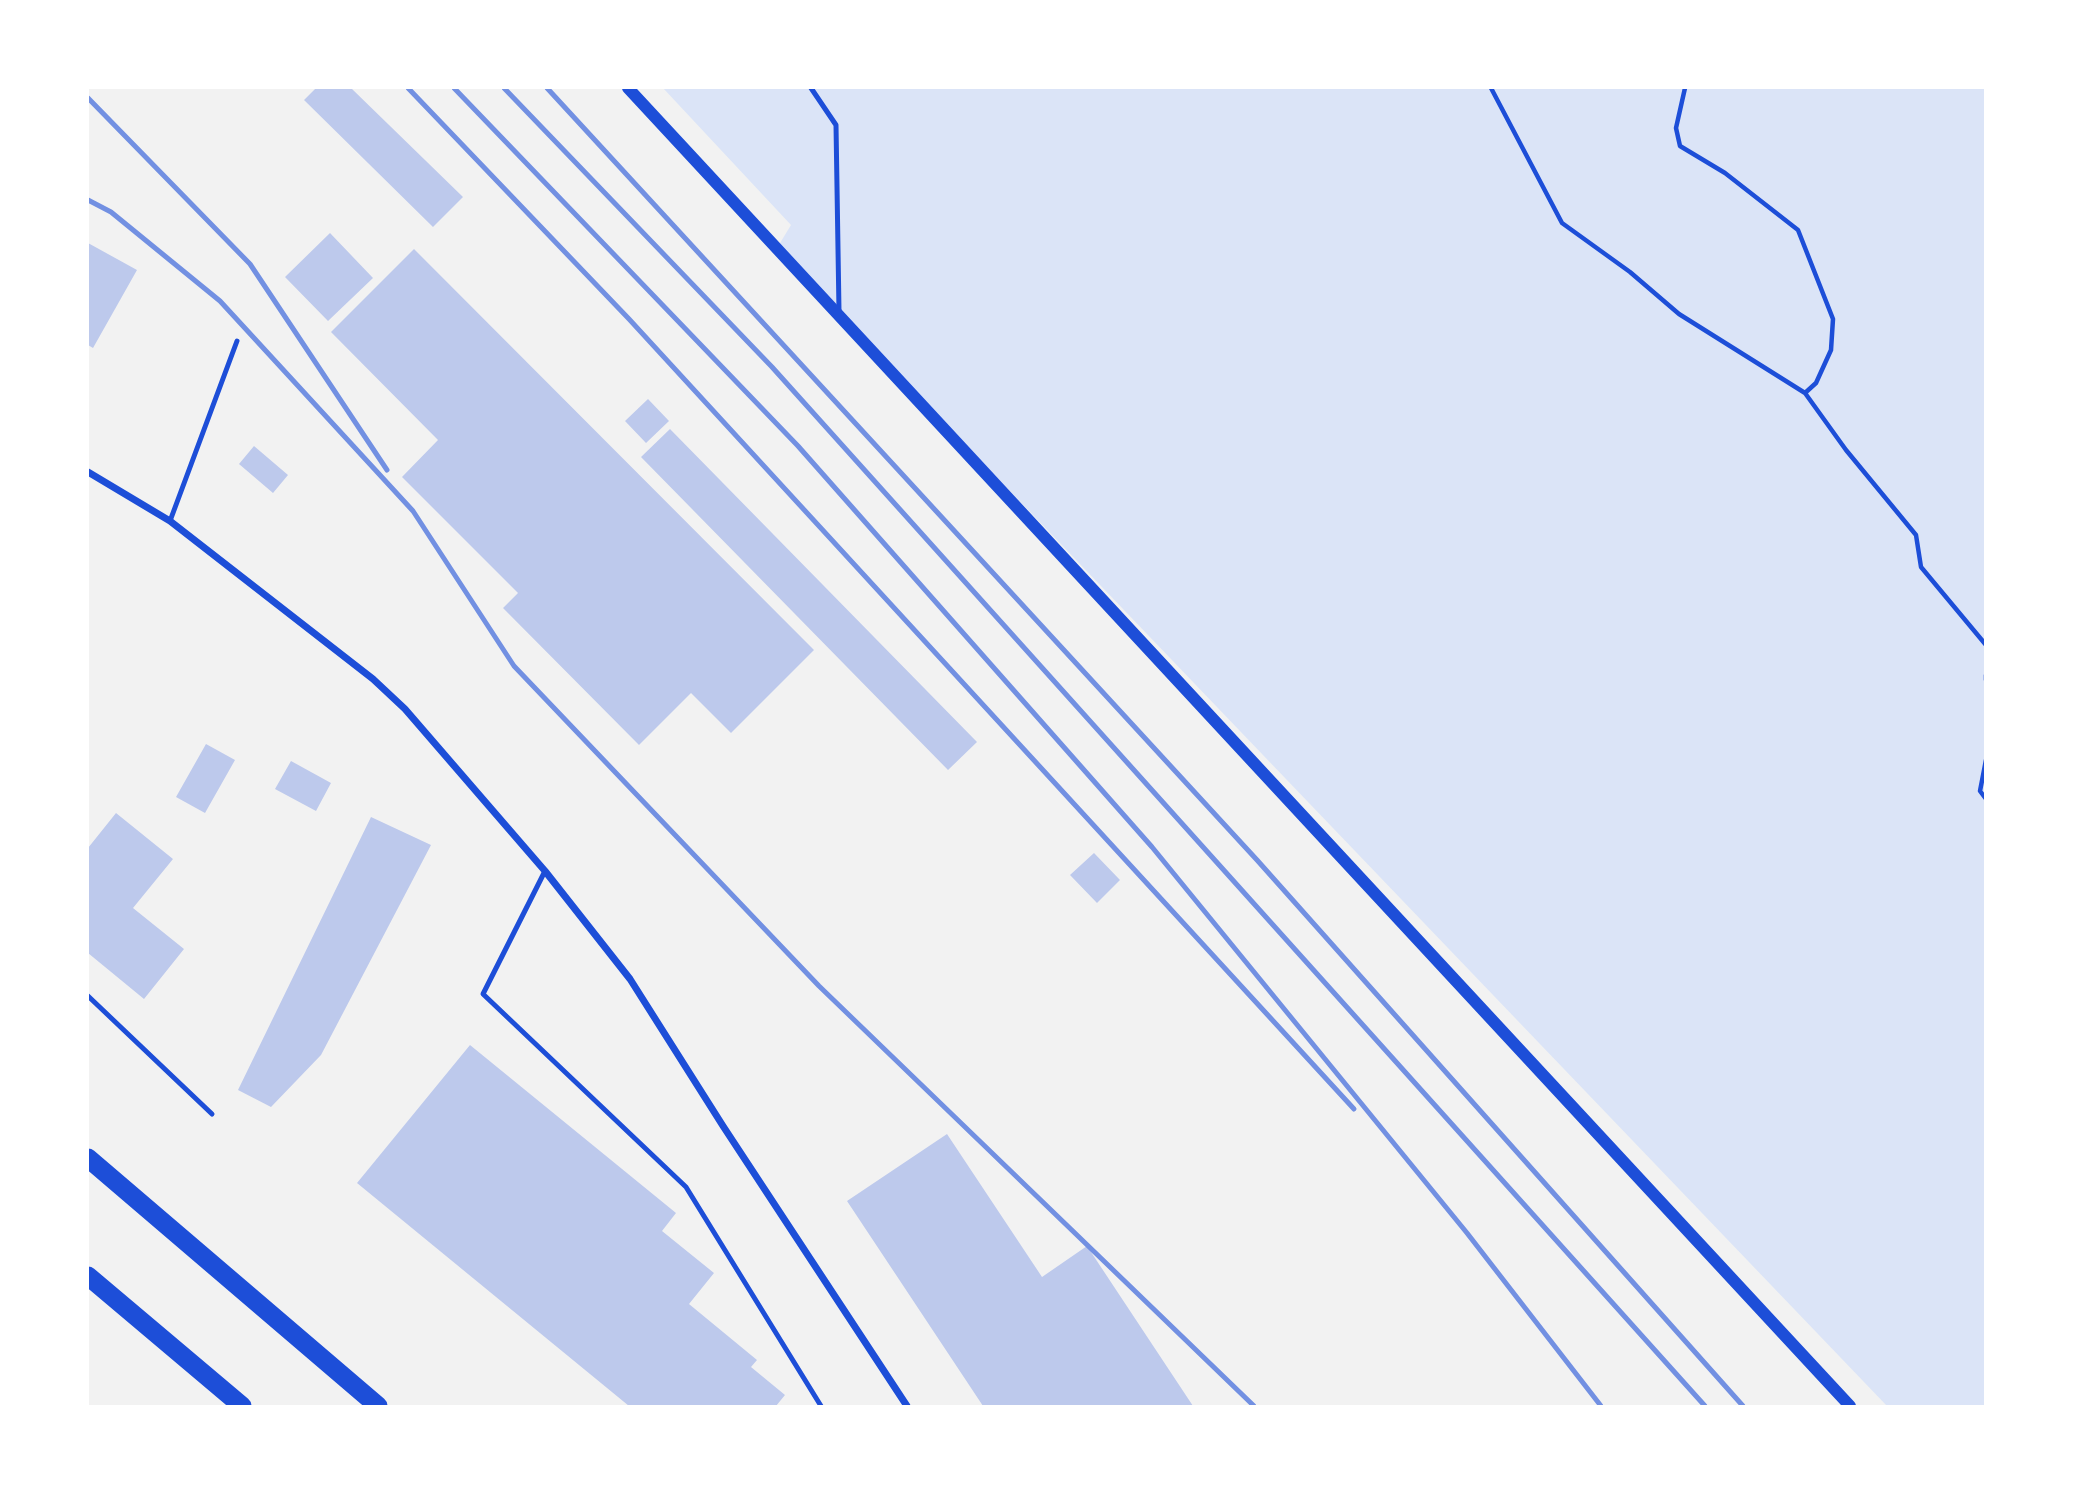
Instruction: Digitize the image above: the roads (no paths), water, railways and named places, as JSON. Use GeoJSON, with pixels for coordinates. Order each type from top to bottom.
{"type":"FeatureCollection","features":[{"type":"Feature","properties":{"kind":"highway"},"geometry":{"type":"LineString","coordinates":[[88,1158],[378,1406]]}},
{"type":"Feature","properties":{"kind":"highway"},"geometry":{"type":"LineString","coordinates":[[88,1276],[242,1406]]}},
{"type":"Feature","properties":{"kind":"street"},"geometry":{"type":"LineString","coordinates":[[628,88],[1850,1406]]}},
{"type":"Feature","properties":{"kind":"street"},"geometry":{"type":"LineString","coordinates":[[88,472],[170,521],[373,679],[397,701],[545,871],[630,979],[907,1406]]}},
{"type":"Feature","properties":{"kind":"lane"},"geometry":{"type":"LineString","coordinates":[[811,88],[836,125],[839,316]]}},
{"type":"Feature","properties":{"kind":"lane"},"geometry":{"type":"LineString","coordinates":[[170,521],[237,341]]}},
{"type":"Feature","properties":{"kind":"lane"},"geometry":{"type":"LineString","coordinates":[[545,871],[483,994],[686,1187],[821,1406]]}},
{"type":"Feature","properties":{"kind":"lane"},"geometry":{"type":"LineString","coordinates":[[88,996],[212,1114]]}},
{"type":"Feature","properties":{"kind":"railway"},"geometry":{"type":"LineString","coordinates":[[408,88],[629,319],[1354,1109]]}},
{"type":"Feature","properties":{"kind":"railway"},"geometry":{"type":"LineString","coordinates":[[454,88],[798,446],[1152,847],[1467,1233],[1601,1406]]}},
{"type":"Feature","properties":{"kind":"railway"},"geometry":{"type":"LineString","coordinates":[[504,88],[772,367],[1705,1406]]}},
{"type":"Feature","properties":{"kind":"railway"},"geometry":{"type":"LineString","coordinates":[[547,88],[1257,860],[1743,1406]]}},
{"type":"Feature","properties":{"kind":"railway"},"geometry":{"type":"LineString","coordinates":[[88,98],[250,264],[387,470]]}},
{"type":"Feature","properties":{"kind":"railway"},"geometry":{"type":"LineString","coordinates":[[88,200],[111,212],[220,301],[413,511],[514,666],[819,986],[1254,1406]]}}]}
